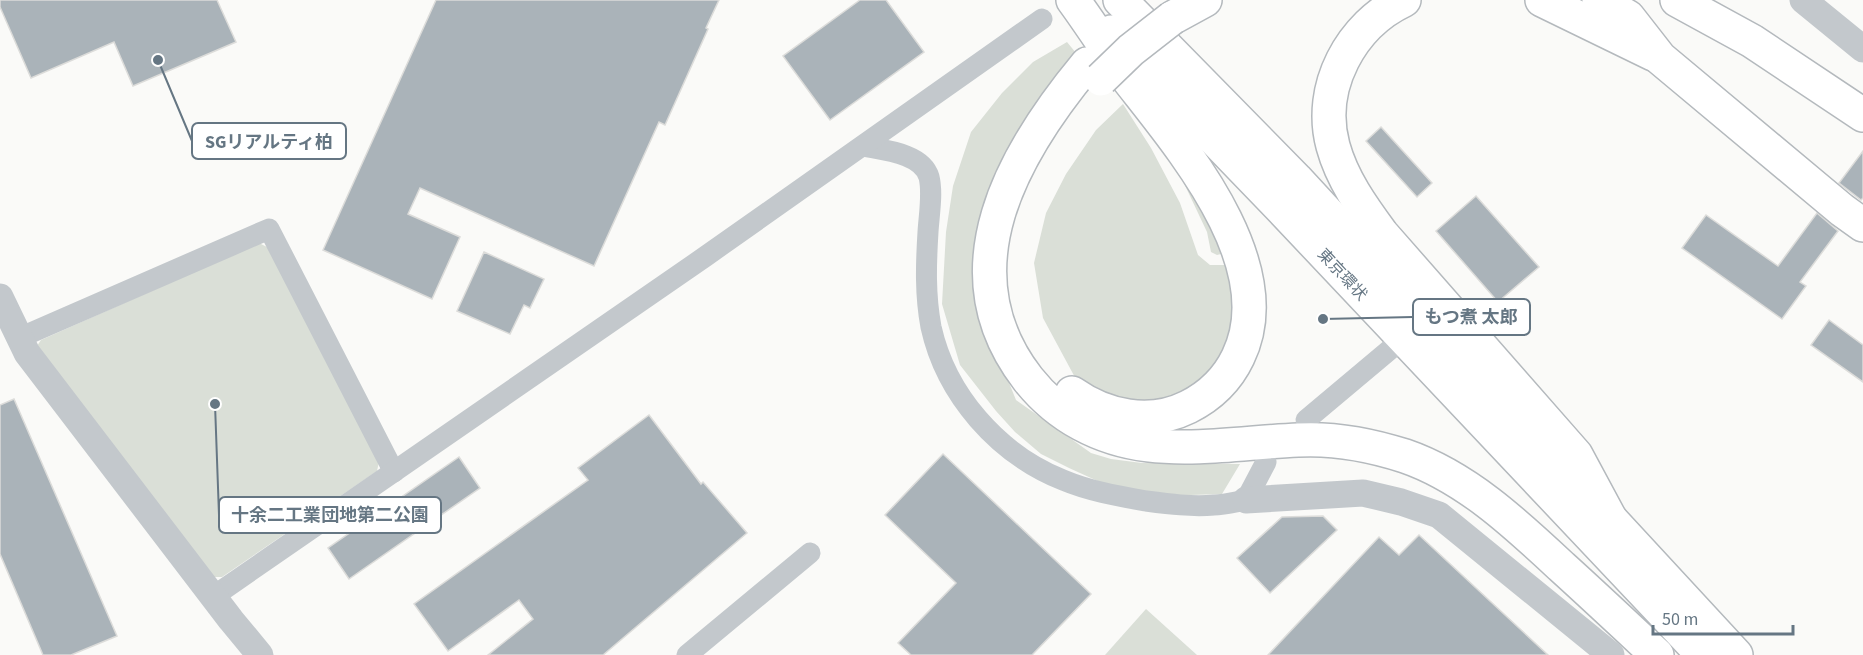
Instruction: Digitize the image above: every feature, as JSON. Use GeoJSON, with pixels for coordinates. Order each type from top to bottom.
{"type":"FeatureCollection","features":[{"type":"Feature","properties":{"kind":"highway"},"geometry":{"type":"LineString","coordinates":[[1073,0],[1126,76],[1170,132],[1224,216],[1241,256],[1250,297],[1249,322],[1244,346],[1234,366],[1220,384],[1203,399],[1177,412],[1154,418],[1108,413],[1083,401],[1062,386],[1046,370],[1020,327],[1013,304],[1010,256],[1024,199],[1037,170],[1094,72]]}},
{"type":"Feature","properties":{"kind":"highway","name":"東京環状"},"geometry":{"type":"LineString","coordinates":[[1079,0],[1612,522],[1736,655]]}},
{"type":"Feature","properties":{"kind":"highway","name":"東京環状"},"geometry":{"type":"LineString","coordinates":[[1120,0],[1261,143],[1414,329],[1703,655]]}},
{"type":"Feature","properties":{"kind":"highway"},"geometry":{"type":"LineString","coordinates":[[1205,0],[1166,8],[1131,50],[1094,72],[1043,120],[1012,174],[992,242],[990,286],[994,311],[1002,336],[1012,356],[1042,396],[1084,427],[1108,437],[1148,445],[1207,446],[1302,439],[1368,446],[1406,457],[1456,481],[1484,499],[1518,526],[1657,655]]}},
{"type":"Feature","properties":{"kind":"highway"},"geometry":{"type":"LineString","coordinates":[[1404,0],[1388,8],[1367,26],[1351,45],[1339,68],[1332,92],[1329,119],[1333,144],[1342,170],[1358,200],[1382,234],[1576,455],[1612,522]]}},
{"type":"Feature","properties":{"kind":"highway"},"geometry":{"type":"LineString","coordinates":[[1542,0],[1660,58]]}},
{"type":"Feature","properties":{"kind":"highway"},"geometry":{"type":"LineString","coordinates":[[1599,0],[1628,17],[1660,58],[1863,225]]}},
{"type":"Feature","properties":{"kind":"highway"},"geometry":{"type":"LineString","coordinates":[[1677,0],[1752,41],[1863,115]]}},
{"type":"Feature","properties":{"kind":"street"},"geometry":{"type":"LineString","coordinates":[[1803,0],[1863,49]]}},
{"type":"Feature","properties":{"kind":"street"},"geometry":{"type":"LineString","coordinates":[[214,596],[863,146],[1042,19]]}},
{"type":"Feature","properties":{"kind":"street"},"geometry":{"type":"LineString","coordinates":[[863,146],[914,158],[929,176],[926,293],[932,328],[945,367],[957,393],[975,416],[1025,460],[1061,479],[1096,492],[1178,505],[1215,505],[1246,500],[1363,493],[1401,502],[1438,515],[1611,655]]}},
{"type":"Feature","properties":{"kind":"street"},"geometry":{"type":"LineString","coordinates":[[14,345],[269,229],[393,472]]}},
{"type":"Feature","properties":{"kind":"street"},"geometry":{"type":"LineString","coordinates":[[0,297],[14,345],[27,353],[260,655]]}},
{"type":"Feature","properties":{"kind":"street"},"geometry":{"type":"LineString","coordinates":[[1306,420],[1414,329]]}},
{"type":"Feature","properties":{"kind":"street"},"geometry":{"type":"LineString","coordinates":[[1246,500],[1266,462]]}},
{"type":"Feature","properties":{"kind":"street"},"geometry":{"type":"LineString","coordinates":[[687,655],[810,553]]}},
{"type":"Feature","properties":{"kind":"shaded area"},"geometry":{"type":"Polygon","coordinates":[[[1067,42],[1076,53],[982,219],[999,358],[1016,400],[1091,453],[1111,459],[1142,463],[1240,464],[1222,494],[1159,496],[1102,483],[1069,468],[1041,454],[1015,432],[960,365],[942,304],[946,232],[953,186],[971,132],[1002,93],[1033,62],[1067,42]]]}},
{"type":"Feature","properties":{"kind":"shaded area"},"geometry":{"type":"Polygon","coordinates":[[[1123,104],[1151,148],[1180,203],[1198,255],[1210,265],[1232,265],[1240,302],[1225,367],[1158,408],[1116,405],[1078,383],[1043,318],[1034,263],[1046,213],[1066,174],[1096,130],[1123,104]]]}},
{"type":"Feature","properties":{"kind":"shaded area"},"geometry":{"type":"Polygon","coordinates":[[[1165,143],[1229,252],[1217,255],[1211,252],[1207,232],[1165,143]]]}},
{"type":"Feature","properties":{"kind":"shaded area"},"geometry":{"type":"Polygon","coordinates":[[[259,243],[269,248],[379,462],[377,471],[222,577],[214,577],[37,346],[41,340],[259,243]]]}},
{"type":"Feature","properties":{"kind":"shaded area"},"geometry":{"type":"Polygon","coordinates":[[[1146,609],[1197,655],[1105,655],[1146,609]]]}},
{"type":"Feature","properties":{"kind":"building"},"geometry":{"type":"Polygon","coordinates":[[[0,0],[217,0],[236,42],[133,86],[114,42],[31,78],[0,7],[0,0]]]}},
{"type":"Feature","properties":{"kind":"building"},"geometry":{"type":"Polygon","coordinates":[[[436,0],[719,0],[665,125],[659,122],[594,266],[420,188],[408,214],[460,237],[432,299],[323,250],[436,0]]]}},
{"type":"Feature","properties":{"kind":"building"},"geometry":{"type":"Polygon","coordinates":[[[860,0],[886,0],[924,52],[830,120],[783,56],[860,0]]]}},
{"type":"Feature","properties":{"kind":"building"},"geometry":{"type":"Polygon","coordinates":[[[1381,127],[1432,183],[1417,197],[1366,141],[1381,127]]]}},
{"type":"Feature","properties":{"kind":"building"},"geometry":{"type":"Polygon","coordinates":[[[1863,151],[1863,198],[1861,200],[1839,183],[1863,151]]]}},
{"type":"Feature","properties":{"kind":"building"},"geometry":{"type":"Polygon","coordinates":[[[1476,196],[1539,267],[1498,302],[1436,231],[1476,196]]]}},
{"type":"Feature","properties":{"kind":"building"},"geometry":{"type":"Polygon","coordinates":[[[1817,213],[1838,231],[1800,282],[1806,286],[1782,319],[1682,248],[1706,215],[1778,266],[1817,213]]]}},
{"type":"Feature","properties":{"kind":"building"},"geometry":{"type":"Polygon","coordinates":[[[484,252],[544,279],[530,308],[524,305],[510,334],[457,311],[484,252]]]}},
{"type":"Feature","properties":{"kind":"building"},"geometry":{"type":"Polygon","coordinates":[[[1829,320],[1863,345],[1863,382],[1811,345],[1829,320]]]}},
{"type":"Feature","properties":{"kind":"building"},"geometry":{"type":"Polygon","coordinates":[[[14,399],[117,636],[71,655],[43,655],[0,554],[0,405],[14,399]]]}},
{"type":"Feature","properties":{"kind":"building"},"geometry":{"type":"Polygon","coordinates":[[[649,415],[701,484],[703,482],[747,533],[603,655],[488,655],[533,619],[519,600],[448,651],[414,604],[588,480],[578,468],[649,415]]]}},
{"type":"Feature","properties":{"kind":"building"},"geometry":{"type":"Polygon","coordinates":[[[943,454],[1091,594],[1032,655],[911,655],[898,643],[956,583],[885,515],[943,454]]]}},
{"type":"Feature","properties":{"kind":"building"},"geometry":{"type":"Polygon","coordinates":[[[459,457],[480,488],[349,579],[328,548],[459,457]]]}},
{"type":"Feature","properties":{"kind":"building"},"geometry":{"type":"Polygon","coordinates":[[[1323,516],[1337,530],[1270,593],[1237,558],[1282,517],[1323,516]]]}},
{"type":"Feature","properties":{"kind":"building"},"geometry":{"type":"Polygon","coordinates":[[[1419,535],[1548,655],[1268,655],[1379,537],[1399,555],[1419,535]]]}},
{"type":"Feature","properties":{"kind":"place","name":"SGリアルティ柏"},"geometry":{"type":"Point","coordinates":[158,60]}},
{"type":"Feature","properties":{"kind":"place","name":"もつ煮 太郎"},"geometry":{"type":"Point","coordinates":[1323,319]}},
{"type":"Feature","properties":{"kind":"place","name":"十余二工業団地第二公園"},"geometry":{"type":"Point","coordinates":[215,404]}}]}
